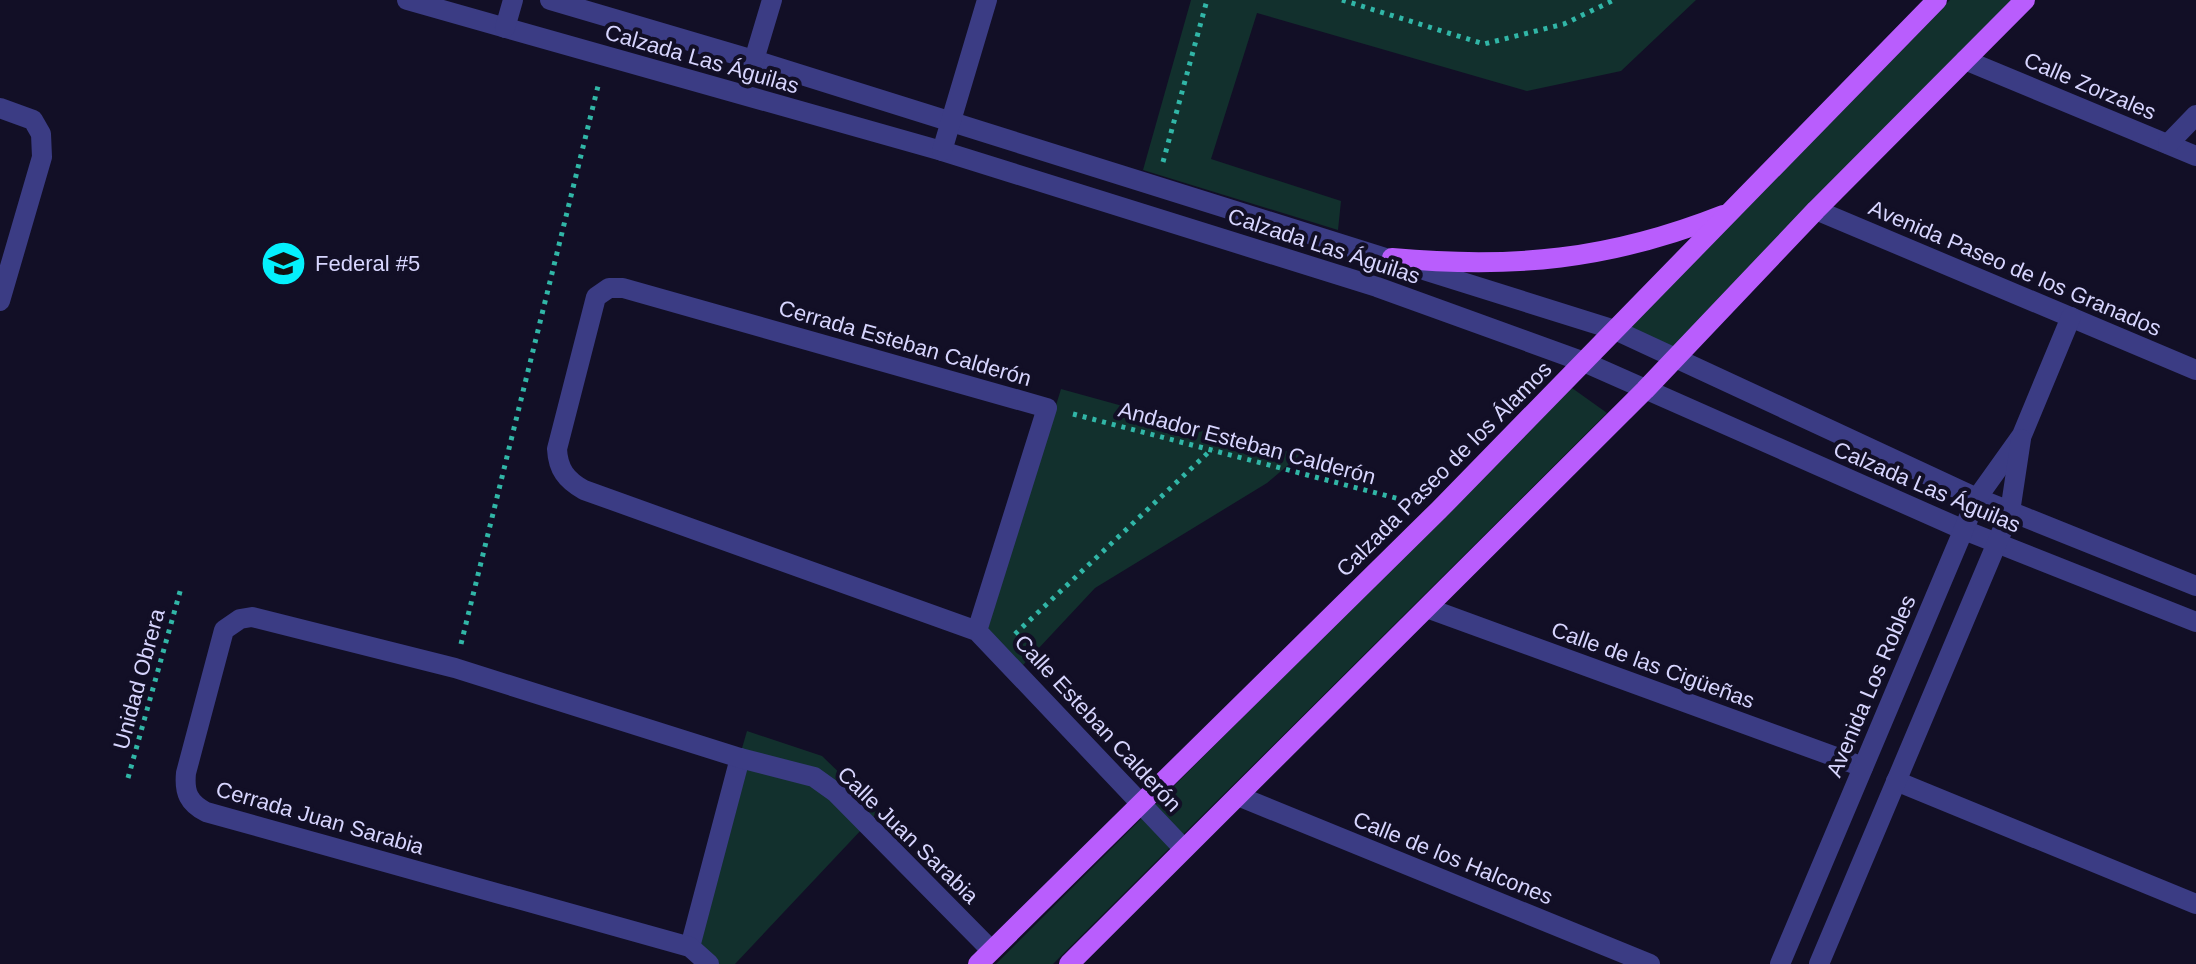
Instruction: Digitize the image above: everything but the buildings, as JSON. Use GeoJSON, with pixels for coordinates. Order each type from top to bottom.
{"type":"FeatureCollection","features":[{"type":"Feature","properties":{"kind":"main road","name":"Calzada Paseo de los Álamos"},"geometry":{"type":"LineString","coordinates":[[984,957],[1439,510],[1937,0]]}},
{"type":"Feature","properties":{"kind":"main road"},"geometry":{"type":"LineString","coordinates":[[1069,964],[1645,390],[1816,210],[2025,0]]}},
{"type":"Feature","properties":{"kind":"main road"},"geometry":{"type":"LineString","coordinates":[[1392,258],[1488,264],[1530,263],[1598,254],[1664,238],[1731,212]]}},
{"type":"Feature","properties":{"kind":"street","name":"Calzada Las Águilas"},"geometry":{"type":"LineString","coordinates":[[407,0],[942,151],[1377,287],[1584,362],[1964,530],[2196,622]]}},
{"type":"Feature","properties":{"kind":"street"},"geometry":{"type":"LineString","coordinates":[[505,28],[513,0]]}},
{"type":"Feature","properties":{"kind":"street","name":"Calzada Las Águilas"},"geometry":{"type":"LineString","coordinates":[[550,0],[754,60],[1615,330],[1977,498],[2196,586]]}},
{"type":"Feature","properties":{"kind":"street"},"geometry":{"type":"LineString","coordinates":[[754,60],[772,0]]}},
{"type":"Feature","properties":{"kind":"street"},"geometry":{"type":"LineString","coordinates":[[942,151],[954,122],[987,0]]}},
{"type":"Feature","properties":{"kind":"street","name":"Calle Zorzales"},"geometry":{"type":"LineString","coordinates":[[1965,60],[2196,156]]}},
{"type":"Feature","properties":{"kind":"street"},"geometry":{"type":"LineString","coordinates":[[0,108],[33,120],[41,134],[42,157],[0,301]]}},
{"type":"Feature","properties":{"kind":"street"},"geometry":{"type":"LineString","coordinates":[[2168,144],[2196,115]]}},
{"type":"Feature","properties":{"kind":"street","name":"Avenida Paseo de los Granados"},"geometry":{"type":"LineString","coordinates":[[1816,210],[2196,370]]}},
{"type":"Feature","properties":{"kind":"street","name":"Cerrada Esteban Calderón"},"geometry":{"type":"LineString","coordinates":[[623,288],[1047,408],[977,631],[574,485],[558,463],[557,449],[590,307],[601,291],[623,288]]}},
{"type":"Feature","properties":{"kind":"street","name":"Avenida Los Robles"},"geometry":{"type":"LineString","coordinates":[[1780,964],[1977,498],[2022,435],[2071,317]]}},
{"type":"Feature","properties":{"kind":"street","name":"Avenida Los Robles"},"geometry":{"type":"LineString","coordinates":[[1819,964],[2010,512],[2022,435]]}},
{"type":"Feature","properties":{"kind":"street","name":"Calle de las Cigüeñas"},"geometry":{"type":"LineString","coordinates":[[1427,608],[1863,767]]}},
{"type":"Feature","properties":{"kind":"street","name":"Cerrada Juan Sarabia"},"geometry":{"type":"LineString","coordinates":[[709,964],[690,947],[206,812],[193,805],[187,796],[186,773],[217,650],[229,624],[252,617],[455,668],[740,758]]}},
{"type":"Feature","properties":{"kind":"street","name":"Calle Esteban Calderón"},"geometry":{"type":"LineString","coordinates":[[977,631],[1184,849]]}},
{"type":"Feature","properties":{"kind":"street"},"geometry":{"type":"LineString","coordinates":[[690,947],[740,758]]}},
{"type":"Feature","properties":{"kind":"street","name":"Calle Juan Sarabia"},"geometry":{"type":"LineString","coordinates":[[740,758],[814,777],[835,792],[984,957]]}},
{"type":"Feature","properties":{"kind":"street"},"geometry":{"type":"LineString","coordinates":[[1896,781],[2196,904]]}},
{"type":"Feature","properties":{"kind":"street","name":"Calle de los Halcones"},"geometry":{"type":"LineString","coordinates":[[1238,796],[1650,964]]}},
{"type":"Feature","properties":{"kind":"path"},"geometry":{"type":"LineString","coordinates":[[1156,186],[1207,0]]}},
{"type":"Feature","properties":{"kind":"path"},"geometry":{"type":"LineString","coordinates":[[1342,0],[1484,44],[1564,24],[1614,0]]}},
{"type":"Feature","properties":{"kind":"path"},"geometry":{"type":"LineString","coordinates":[[455,668],[605,57]]}},
{"type":"Feature","properties":{"kind":"path","name":"Andador Esteban Calderón"},"geometry":{"type":"LineString","coordinates":[[1047,408],[1213,448],[1439,510]]}},
{"type":"Feature","properties":{"kind":"path"},"geometry":{"type":"LineString","coordinates":[[997,651],[1213,448]]}},
{"type":"Feature","properties":{"kind":"path","name":"Unidad Obrera"},"geometry":{"type":"LineString","coordinates":[[128,778],[181,588]]}},
{"type":"Feature","properties":{"kind":"green space"},"geometry":{"type":"Polygon","coordinates":[[[1191,0],[1696,0],[1621,71],[1527,91],[1257,13],[1211,159],[1341,201],[1338,230],[1143,170],[1191,0]]]}},
{"type":"Feature","properties":{"kind":"green space"},"geometry":{"type":"Polygon","coordinates":[[[1950,0],[2016,0],[1672,348],[1631,327],[1950,0]]]}},
{"type":"Feature","properties":{"kind":"green space"},"geometry":{"type":"Polygon","coordinates":[[[1572,388],[1607,413],[1053,964],[996,964],[1572,388]]]}},
{"type":"Feature","properties":{"kind":"green space"},"geometry":{"type":"Polygon","coordinates":[[[1061,389],[1300,455],[1267,483],[1095,588],[1023,665],[987,630],[1061,389]]]}},
{"type":"Feature","properties":{"kind":"green space"},"geometry":{"type":"Polygon","coordinates":[[[747,731],[822,756],[879,811],[735,964],[719,964],[687,938],[747,731]]]}},
{"type":"Feature","properties":{"kind":"place","name":"Federal #5"},"geometry":{"type":"Point","coordinates":[284,263]}}]}
